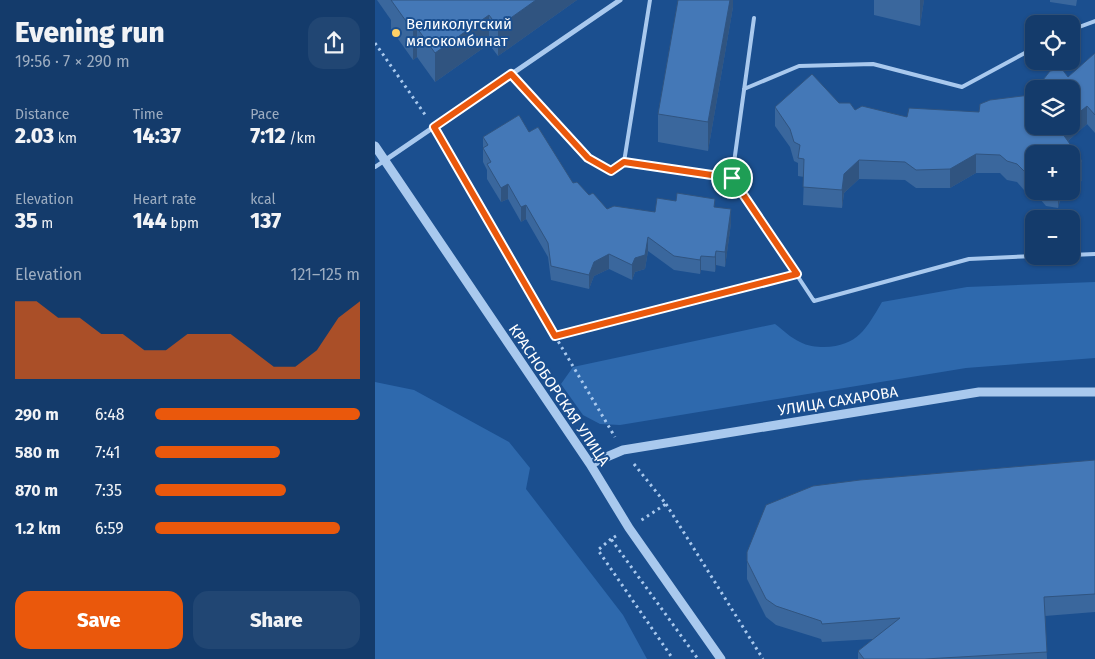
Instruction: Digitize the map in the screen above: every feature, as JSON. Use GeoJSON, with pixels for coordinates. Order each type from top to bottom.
{"type":"FeatureCollection","features":[{"type":"Feature","properties":{"kind":"street"},"geometry":{"type":"LineString","coordinates":[[384,160],[620,0]]}},
{"type":"Feature","properties":{"kind":"street","name":"КРАСНОБОРСКАЯ УЛИЦА"},"geometry":{"type":"LineString","coordinates":[[375,146],[589,464],[629,528],[721,659]]}},
{"type":"Feature","properties":{"kind":"street","name":"УЛИЦА САХАРОВА"},"geometry":{"type":"LineString","coordinates":[[589,464],[623,450],[979,392],[1095,392]]}},
{"type":"Feature","properties":{"kind":"lane"},"geometry":{"type":"LineString","coordinates":[[624,162],[650,0]]}},
{"type":"Feature","properties":{"kind":"lane"},"geometry":{"type":"LineString","coordinates":[[754,18],[732,178],[814,301],[969,259],[1025,256]]}},
{"type":"Feature","properties":{"kind":"lane"},"geometry":{"type":"LineString","coordinates":[[1080,27],[1095,21]]}},
{"type":"Feature","properties":{"kind":"lane"},"geometry":{"type":"LineString","coordinates":[[744,89],[799,66],[873,64],[962,87],[1025,53]]}},
{"type":"Feature","properties":{"kind":"lane"},"geometry":{"type":"LineString","coordinates":[[511,74],[588,158],[611,171],[624,162],[732,178]]}},
{"type":"Feature","properties":{"kind":"lane"},"geometry":{"type":"LineString","coordinates":[[375,167],[384,160]]}},
{"type":"Feature","properties":{"kind":"lane"},"geometry":{"type":"LineString","coordinates":[[1080,255],[1095,254]]}},
{"type":"Feature","properties":{"kind":"path"},"geometry":{"type":"LineString","coordinates":[[375,43],[434,127],[555,336],[797,274]]}},
{"type":"Feature","properties":{"kind":"path"},"geometry":{"type":"LineString","coordinates":[[666,504],[763,659]]}},
{"type":"Feature","properties":{"kind":"path"},"geometry":{"type":"LineString","coordinates":[[629,528],[598,550],[673,659]]}},
{"type":"Feature","properties":{"kind":"path"},"geometry":{"type":"LineString","coordinates":[[611,539],[698,659]]}},
{"type":"Feature","properties":{"kind":"shaded area"},"geometry":{"type":"Polygon","coordinates":[[[1095,282],[1095,358],[966,368],[620,425],[600,424],[583,415],[561,384],[573,367],[775,324],[793,338],[806,344],[821,347],[836,346],[860,334],[866,328],[882,302],[967,287],[1095,282]]]}},
{"type":"Feature","properties":{"kind":"shaded area"},"geometry":{"type":"Polygon","coordinates":[[[375,382],[414,390],[509,442],[530,468],[526,489],[623,615],[647,659],[375,659],[375,382]]]}},
{"type":"Feature","properties":{"kind":"building"},"geometry":{"type":"Polygon","coordinates":[[[391,0],[536,0],[498,27],[489,15],[435,53],[417,28],[413,31],[391,0]]]}},
{"type":"Feature","properties":{"kind":"building"},"geometry":{"type":"Polygon","coordinates":[[[678,0],[730,0],[708,122],[658,114],[678,0]]]}},
{"type":"Feature","properties":{"kind":"building"},"geometry":{"type":"Polygon","coordinates":[[[1095,53],[1095,115],[1087,106],[1080,112],[1080,80],[1043,80],[1050,71],[1063,70],[1068,77],[1076,70],[1080,70],[1080,66],[1095,53]]]}},
{"type":"Feature","properties":{"kind":"building"},"geometry":{"type":"Polygon","coordinates":[[[812,74],[839,103],[850,103],[855,110],[862,106],[907,117],[909,108],[979,112],[980,104],[990,100],[1025,96],[1025,135],[1064,135],[1071,145],[1025,145],[1025,171],[1017,164],[1007,161],[1000,155],[976,154],[950,169],[916,170],[905,162],[859,160],[844,174],[842,190],[803,187],[804,159],[798,158],[800,145],[794,142],[790,129],[775,107],[812,74]]]}},
{"type":"Feature","properties":{"kind":"building"},"geometry":{"type":"Polygon","coordinates":[[[519,115],[529,132],[538,127],[573,183],[577,182],[589,195],[593,193],[607,209],[614,206],[655,212],[657,198],[676,201],[677,193],[715,199],[714,207],[731,209],[725,252],[716,251],[715,257],[701,256],[700,260],[674,256],[648,237],[645,255],[635,258],[632,265],[609,254],[594,262],[589,275],[551,266],[548,243],[526,205],[521,207],[508,184],[501,188],[487,164],[491,162],[483,148],[488,145],[483,137],[519,115]]]}},
{"type":"Feature","properties":{"kind":"building"},"geometry":{"type":"Polygon","coordinates":[[[1095,460],[1095,594],[1044,597],[1047,652],[925,659],[864,659],[858,651],[900,618],[822,624],[821,621],[776,606],[766,599],[747,561],[747,552],[766,505],[813,486],[860,480],[1095,460]]]}},
{"type":"Feature","properties":{"kind":"place","name":"Великолугский мясокомбинат"},"geometry":{"type":"Point","coordinates":[396,33]}},
{"type":"Feature","properties":{"kind":"route"},"geometry":{"type":"LineString","coordinates":[[511,74],[588,158],[611,171],[624,162],[732,178],[797,274],[555,336],[434,127],[511,74]]}}]}
